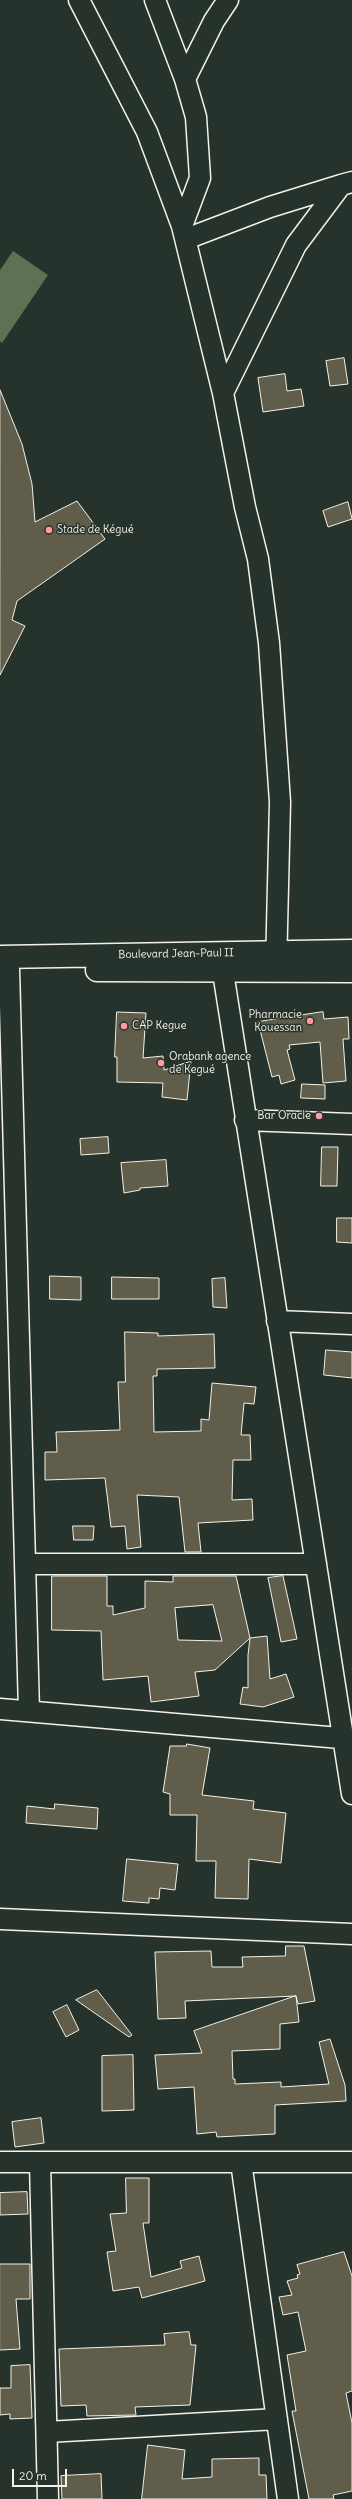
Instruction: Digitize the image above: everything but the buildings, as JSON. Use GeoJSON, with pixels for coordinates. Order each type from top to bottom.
{"type":"FeatureCollection","features":[{"type":"Feature","properties":{"kind":"main road","name":"Boulevard Jean-Paul II"},"geometry":{"type":"LineString","coordinates":[[3,965],[223,972],[276,962],[352,951]]}},
{"type":"Feature","properties":{"kind":"main road","name":"Boulevard Jean-Paul II"},"geometry":{"type":"LineString","coordinates":[[3,965],[276,962],[352,971]]}},
{"type":"Feature","properties":{"kind":"street"},"geometry":{"type":"LineString","coordinates":[[79,0],[147,132],[184,232],[223,393],[245,507],[258,559],[269,643],[280,802],[276,962]]}},
{"type":"Feature","properties":{"kind":"street"},"geometry":{"type":"LineString","coordinates":[[156,0],[185,79],[196,117],[200,178],[184,232]]}},
{"type":"Feature","properties":{"kind":"street"},"geometry":{"type":"LineString","coordinates":[[185,79],[214,21],[228,0]]}},
{"type":"Feature","properties":{"kind":"street"},"geometry":{"type":"LineString","coordinates":[[184,232],[346,183]]}},
{"type":"Feature","properties":{"kind":"street"},"geometry":{"type":"LineString","coordinates":[[223,393],[296,246],[346,183]]}},
{"type":"Feature","properties":{"kind":"street"},"geometry":{"type":"LineString","coordinates":[[3,965],[29,1711]]}},
{"type":"Feature","properties":{"kind":"street"},"geometry":{"type":"LineString","coordinates":[[223,972],[316,1564],[348,1738],[352,1794]]}},
{"type":"Feature","properties":{"kind":"street"},"geometry":{"type":"LineString","coordinates":[[246,1120],[352,1124]]}},
{"type":"Feature","properties":{"kind":"street"},"geometry":{"type":"LineString","coordinates":[[277,1321],[352,1324]]}},
{"type":"Feature","properties":{"kind":"street"},"geometry":{"type":"LineString","coordinates":[[25,1564],[316,1564]]}},
{"type":"Feature","properties":{"kind":"street"},"geometry":{"type":"LineString","coordinates":[[0,1709],[348,1738]]}},
{"type":"Feature","properties":{"kind":"street"},"geometry":{"type":"LineString","coordinates":[[0,1919],[352,1934]]}},
{"type":"Feature","properties":{"kind":"street"},"geometry":{"type":"LineString","coordinates":[[0,2162],[352,2162]]}},
{"type":"Feature","properties":{"kind":"street"},"geometry":{"type":"LineString","coordinates":[[40,2162],[48,2499]]}},
{"type":"Feature","properties":{"kind":"street"},"geometry":{"type":"LineString","coordinates":[[241,2162],[288,2499]]}},
{"type":"Feature","properties":{"kind":"street"},"geometry":{"type":"LineString","coordinates":[[47,2432],[277,2419]]}},
{"type":"Feature","properties":{"kind":"green space"},"geometry":{"type":"Polygon","coordinates":[[[13,251],[48,275],[2,343],[0,341],[0,270],[13,251]]]}},
{"type":"Feature","properties":{"kind":"place","name":"Stade de Kégué"},"geometry":{"type":"Point","coordinates":[49,530]}},
{"type":"Feature","properties":{"kind":"place","name":"Pharmacie Kouessan"},"geometry":{"type":"Point","coordinates":[310,1021]}},
{"type":"Feature","properties":{"kind":"place","name":"CAP Kegue"},"geometry":{"type":"Point","coordinates":[124,1026]}},
{"type":"Feature","properties":{"kind":"place","name":"Orabank agence de Kegué"},"geometry":{"type":"Point","coordinates":[161,1063]}},
{"type":"Feature","properties":{"kind":"place","name":"Bar Oracle"},"geometry":{"type":"Point","coordinates":[319,1116]}}]}
